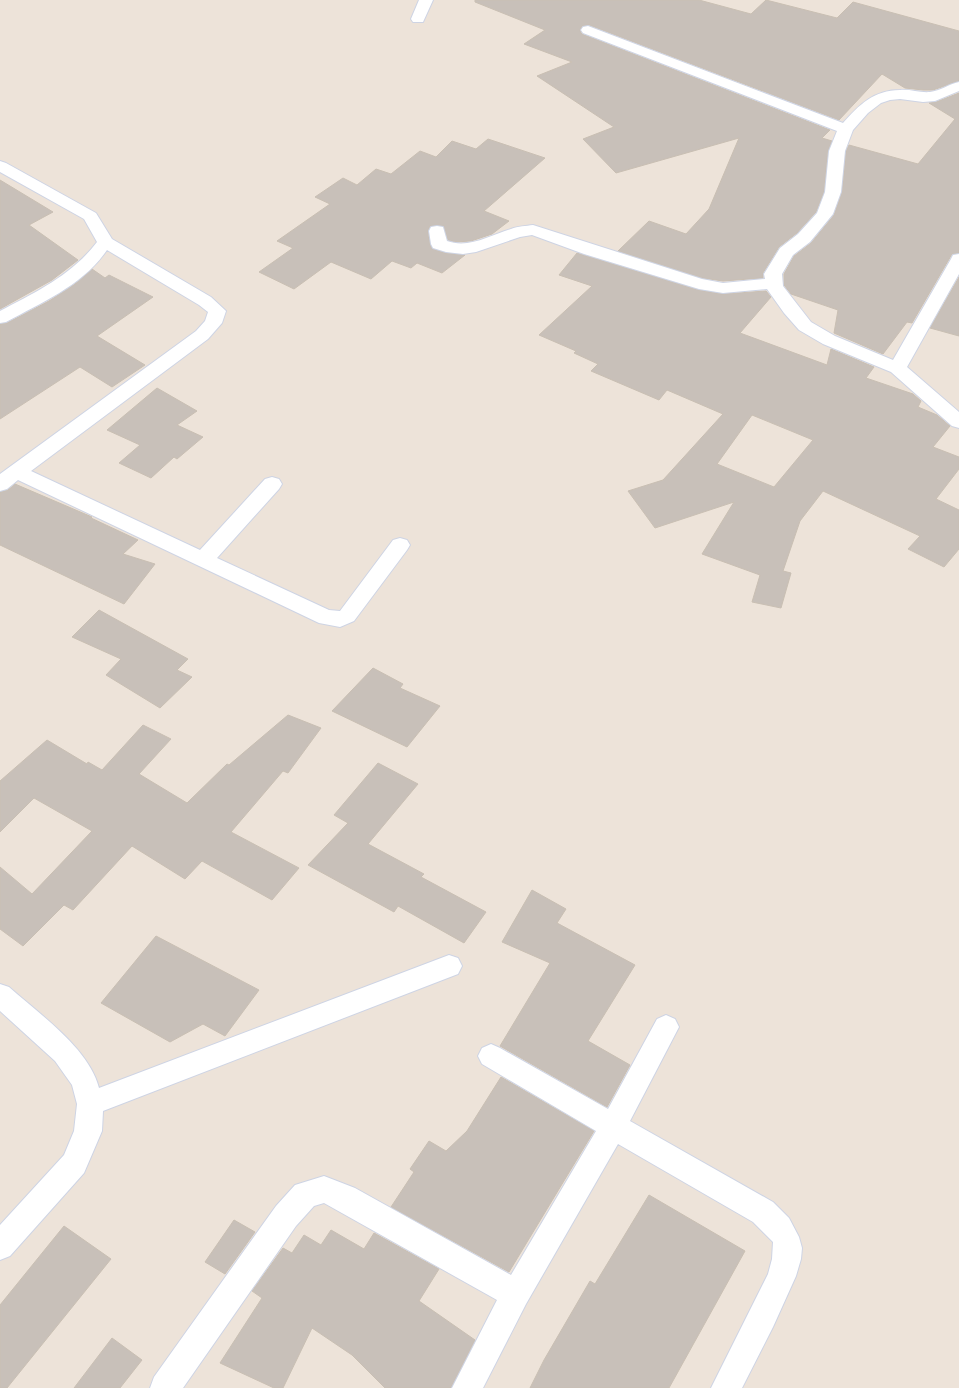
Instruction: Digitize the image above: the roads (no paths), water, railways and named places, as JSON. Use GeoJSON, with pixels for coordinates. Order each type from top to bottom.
{"type":"FeatureCollection","features":[{"type":"Feature","properties":{"kind":"street"},"geometry":{"type":"LineString","coordinates":[[418,19],[426,0]]}},
{"type":"Feature","properties":{"kind":"street"},"geometry":{"type":"LineString","coordinates":[[588,30],[846,129]]}},
{"type":"Feature","properties":{"kind":"street"},"geometry":{"type":"LineString","coordinates":[[959,86],[935,96],[923,97],[900,94],[887,96],[876,100],[863,110],[846,129],[837,151],[833,192],[828,209],[804,238],[786,252],[778,262],[773,274],[774,286],[790,309],[805,326],[829,340],[897,368],[959,422]]}},
{"type":"Feature","properties":{"kind":"street"},"geometry":{"type":"LineString","coordinates":[[0,166],[90,216],[105,242],[205,301],[217,311],[214,323],[202,335],[0,484]]}},
{"type":"Feature","properties":{"kind":"street"},"geometry":{"type":"LineString","coordinates":[[438,230],[439,244],[446,247],[463,249],[476,247],[516,232],[533,230],[699,284],[723,288],[774,282]]}},
{"type":"Feature","properties":{"kind":"street"},"geometry":{"type":"LineString","coordinates":[[0,318],[58,287],[85,266],[98,253],[105,242]]}},
{"type":"Feature","properties":{"kind":"street"},"geometry":{"type":"LineString","coordinates":[[897,368],[959,259]]}},
{"type":"Feature","properties":{"kind":"street"},"geometry":{"type":"LineString","coordinates":[[17,472],[326,618],[340,619],[348,616],[400,545]]}},
{"type":"Feature","properties":{"kind":"street"},"geometry":{"type":"LineString","coordinates":[[203,560],[272,484]]}},
{"type":"Feature","properties":{"kind":"street"},"geometry":{"type":"LineString","coordinates":[[90,1104],[449,966]]}},
{"type":"Feature","properties":{"kind":"street"},"geometry":{"type":"LineString","coordinates":[[0,995],[64,1053],[84,1080],[90,1104],[88,1131],[74,1164],[0,1246]]}},
{"type":"Feature","properties":{"kind":"street"},"geometry":{"type":"LineString","coordinates":[[467,1388],[516,1294],[614,1127],[666,1027]]}},
{"type":"Feature","properties":{"kind":"street"},"geometry":{"type":"LineString","coordinates":[[491,1056],[763,1212],[782,1229],[788,1249],[783,1274],[726,1388]]}},
{"type":"Feature","properties":{"kind":"street"},"geometry":{"type":"LineString","coordinates":[[165,1388],[286,1216],[305,1195],[324,1189],[345,1198],[516,1294]]}}]}
